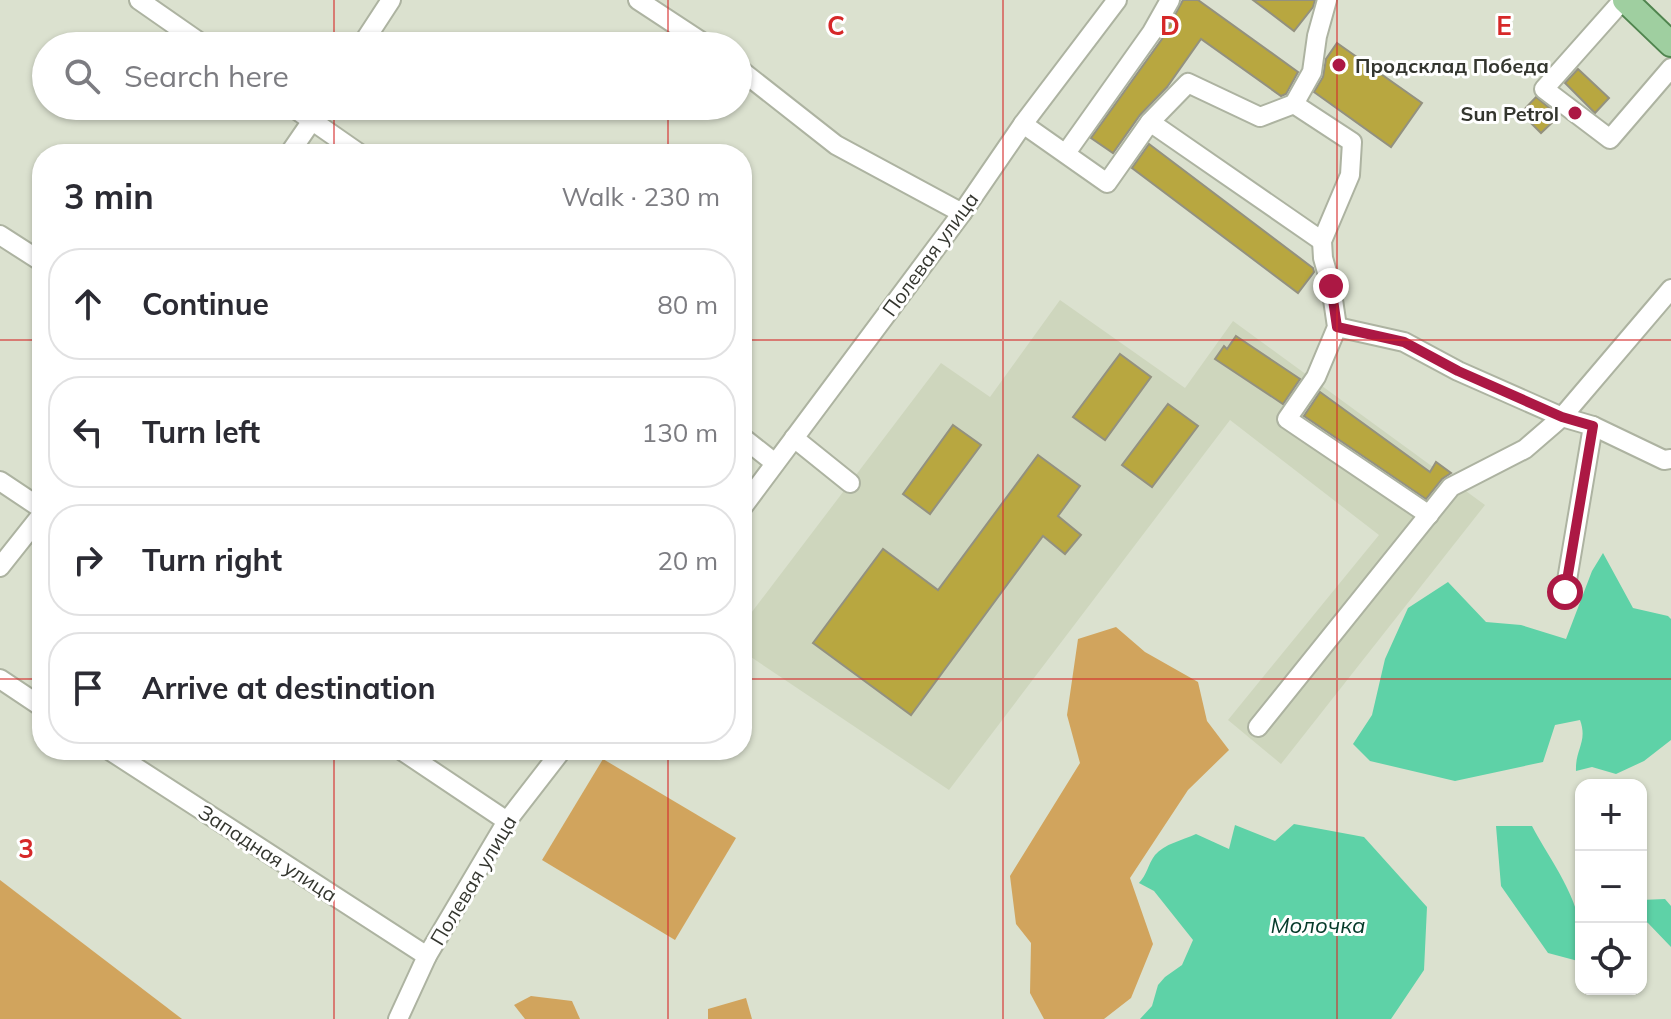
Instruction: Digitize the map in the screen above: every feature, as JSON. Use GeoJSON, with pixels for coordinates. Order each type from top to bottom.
{"type":"FeatureCollection","features":[{"type":"Feature","properties":{"kind":"main road"},"geometry":{"type":"LineString","coordinates":[[1624,0],[1671,44]]}},
{"type":"Feature","properties":{"kind":"street"},"geometry":{"type":"LineString","coordinates":[[139,0],[185,32]]}},
{"type":"Feature","properties":{"kind":"street"},"geometry":{"type":"LineString","coordinates":[[370,32],[391,0]]}},
{"type":"Feature","properties":{"kind":"street"},"geometry":{"type":"LineString","coordinates":[[638,0],[687,32]]}},
{"type":"Feature","properties":{"kind":"street","name":"Полевая улица"},"geometry":{"type":"LineString","coordinates":[[752,494],[1117,0]]}},
{"type":"Feature","properties":{"kind":"street"},"geometry":{"type":"LineString","coordinates":[[1066,153],[1152,32],[1170,0]]}},
{"type":"Feature","properties":{"kind":"street"},"geometry":{"type":"LineString","coordinates":[[1023,124],[1107,183],[1150,122],[1188,83],[1260,117],[1294,104],[1312,72],[1317,36],[1327,0]]}},
{"type":"Feature","properties":{"kind":"street"},"geometry":{"type":"LineString","coordinates":[[1624,0],[1544,89],[1610,139],[1671,68]]}},
{"type":"Feature","properties":{"kind":"street"},"geometry":{"type":"LineString","coordinates":[[752,79],[836,145],[962,213]]}},
{"type":"Feature","properties":{"kind":"street"},"geometry":{"type":"LineString","coordinates":[[1294,104],[1352,142],[1350,175],[1322,241],[1337,327],[1316,377],[1287,419],[1429,515]]}},
{"type":"Feature","properties":{"kind":"street"},"geometry":{"type":"LineString","coordinates":[[296,144],[313,120]]}},
{"type":"Feature","properties":{"kind":"street"},"geometry":{"type":"LineString","coordinates":[[323,120],[349,144]]}},
{"type":"Feature","properties":{"kind":"street"},"geometry":{"type":"LineString","coordinates":[[1150,122],[1322,241]]}},
{"type":"Feature","properties":{"kind":"street"},"geometry":{"type":"LineString","coordinates":[[0,235],[32,256]]}},
{"type":"Feature","properties":{"kind":"street"},"geometry":{"type":"LineString","coordinates":[[1258,727],[1451,487],[1525,449],[1562,417],[1671,289]]}},
{"type":"Feature","properties":{"kind":"street"},"geometry":{"type":"LineString","coordinates":[[1337,327],[1404,342],[1458,371],[1562,417],[1593,426],[1664,460],[1671,459]]}},
{"type":"Feature","properties":{"kind":"street"},"geometry":{"type":"LineString","coordinates":[[1565,592],[1593,426]]}},
{"type":"Feature","properties":{"kind":"street"},"geometry":{"type":"LineString","coordinates":[[794,438],[850,483]]}},
{"type":"Feature","properties":{"kind":"street"},"geometry":{"type":"LineString","coordinates":[[752,445],[775,463]]}},
{"type":"Feature","properties":{"kind":"street"},"geometry":{"type":"LineString","coordinates":[[0,481],[32,504]]}},
{"type":"Feature","properties":{"kind":"street"},"geometry":{"type":"LineString","coordinates":[[0,567],[32,524]]}},
{"type":"Feature","properties":{"kind":"street"},"geometry":{"type":"LineString","coordinates":[[0,679],[32,698]]}},
{"type":"Feature","properties":{"kind":"street","name":"Западная улица"},"geometry":{"type":"LineString","coordinates":[[124,760],[427,956]]}},
{"type":"Feature","properties":{"kind":"street"},"geometry":{"type":"LineString","coordinates":[[416,760],[507,821]]}},
{"type":"Feature","properties":{"kind":"street","name":"Полевая улица"},"geometry":{"type":"LineString","coordinates":[[398,1019],[427,956],[507,821],[554,760]]}},
{"type":"Feature","properties":{"kind":"shaded area"},"geometry":{"type":"Polygon","coordinates":[[[1060,300],[1185,388],[1233,321],[1485,505],[1281,764],[1228,720],[1379,535],[1230,420],[949,790],[752,658],[752,612],[941,363],[990,397],[1060,300]]]}},
{"type":"Feature","properties":{"kind":"shaded area"},"geometry":{"type":"Polygon","coordinates":[[[1116,627],[1145,652],[1198,682],[1207,721],[1229,750],[1188,790],[1130,878],[1153,944],[1131,998],[1104,1019],[1044,1019],[1030,993],[1031,943],[1016,924],[1010,876],[1080,763],[1067,715],[1078,639],[1116,627]]]}},
{"type":"Feature","properties":{"kind":"shaded area"},"geometry":{"type":"Polygon","coordinates":[[[602,760],[736,838],[675,940],[542,860],[602,760]]]}},
{"type":"Feature","properties":{"kind":"shaded area"},"geometry":{"type":"Polygon","coordinates":[[[0,880],[182,1019],[0,1019],[0,880]]]}},
{"type":"Feature","properties":{"kind":"shaded area"},"geometry":{"type":"Polygon","coordinates":[[[531,996],[572,1001],[580,1019],[525,1019],[514,1005],[531,996]]]}},
{"type":"Feature","properties":{"kind":"shaded area"},"geometry":{"type":"Polygon","coordinates":[[[746,998],[752,1019],[708,1019],[708,1009],[746,998]]]}},
{"type":"Feature","properties":{"kind":"water"},"geometry":{"type":"Polygon","coordinates":[[[1603,553],[1633,608],[1671,619],[1671,740],[1644,761],[1616,774],[1592,767],[1576,771],[1583,734],[1580,720],[1555,725],[1543,762],[1455,781],[1370,761],[1353,744],[1372,715],[1385,659],[1408,608],[1448,582],[1486,622],[1521,625],[1566,639],[1592,571],[1603,553]]]}},
{"type":"Feature","properties":{"kind":"water","name":"Молочка"},"geometry":{"type":"Polygon","coordinates":[[[1294,824],[1364,837],[1427,907],[1424,970],[1391,1019],[1140,1019],[1152,1006],[1158,985],[1182,965],[1193,940],[1154,891],[1139,883],[1155,855],[1168,845],[1196,834],[1229,849],[1235,825],[1275,841],[1294,824]]]}},
{"type":"Feature","properties":{"kind":"water"},"geometry":{"type":"Polygon","coordinates":[[[1496,826],[1532,826],[1575,906],[1575,960],[1548,953],[1501,886],[1496,826]]]}},
{"type":"Feature","properties":{"kind":"water"},"geometry":{"type":"Polygon","coordinates":[[[1665,899],[1671,906],[1671,947],[1647,922],[1647,900],[1665,899]]]}},
{"type":"Feature","properties":{"kind":"building"},"geometry":{"type":"Polygon","coordinates":[[[1183,0],[1198,0],[1298,72],[1286,94],[1281,96],[1201,39],[1167,87],[1140,115],[1113,153],[1091,138],[1162,39],[1183,0]]]}},
{"type":"Feature","properties":{"kind":"building"},"geometry":{"type":"Polygon","coordinates":[[[1253,0],[1315,0],[1294,31],[1253,0]]]}},
{"type":"Feature","properties":{"kind":"building"},"geometry":{"type":"Polygon","coordinates":[[[1337,43],[1422,103],[1391,147],[1314,92],[1323,77],[1326,59],[1337,43]]]}},
{"type":"Feature","properties":{"kind":"building"},"geometry":{"type":"Polygon","coordinates":[[[1578,69],[1609,98],[1595,113],[1565,83],[1578,69]]]}},
{"type":"Feature","properties":{"kind":"building"},"geometry":{"type":"Polygon","coordinates":[[[1536,97],[1559,116],[1541,133],[1521,113],[1536,97]]]}},
{"type":"Feature","properties":{"kind":"building"},"geometry":{"type":"Polygon","coordinates":[[[1149,144],[1313,268],[1314,272],[1298,293],[1132,168],[1149,144]]]}},
{"type":"Feature","properties":{"kind":"building"},"geometry":{"type":"Polygon","coordinates":[[[1236,336],[1300,379],[1283,404],[1215,359],[1236,336]]]}},
{"type":"Feature","properties":{"kind":"building"},"geometry":{"type":"Polygon","coordinates":[[[1120,354],[1151,377],[1105,440],[1073,417],[1120,354]]]}},
{"type":"Feature","properties":{"kind":"building"},"geometry":{"type":"Polygon","coordinates":[[[1320,392],[1430,472],[1436,462],[1451,473],[1426,499],[1304,416],[1320,392]]]}},
{"type":"Feature","properties":{"kind":"building"},"geometry":{"type":"Polygon","coordinates":[[[1168,404],[1198,426],[1152,487],[1122,465],[1168,404]]]}},
{"type":"Feature","properties":{"kind":"building"},"geometry":{"type":"Polygon","coordinates":[[[953,425],[981,445],[930,514],[903,494],[953,425]]]}},
{"type":"Feature","properties":{"kind":"building"},"geometry":{"type":"Polygon","coordinates":[[[1038,455],[1080,486],[1058,516],[1081,535],[1065,554],[1043,536],[911,715],[813,643],[883,549],[938,590],[1038,455]]]}},
{"type":"Feature","properties":{"kind":"place","name":"Продсклад Победа"},"geometry":{"type":"Point","coordinates":[1339,65]}},
{"type":"Feature","properties":{"kind":"place","name":"Sun Petrol"},"geometry":{"type":"Point","coordinates":[1575,113]}},
{"type":"Feature","properties":{"kind":"route"},"geometry":{"type":"LineString","coordinates":[[1331,286],[1337,327],[1404,342],[1458,371],[1562,417],[1593,426],[1565,592]]}}]}
